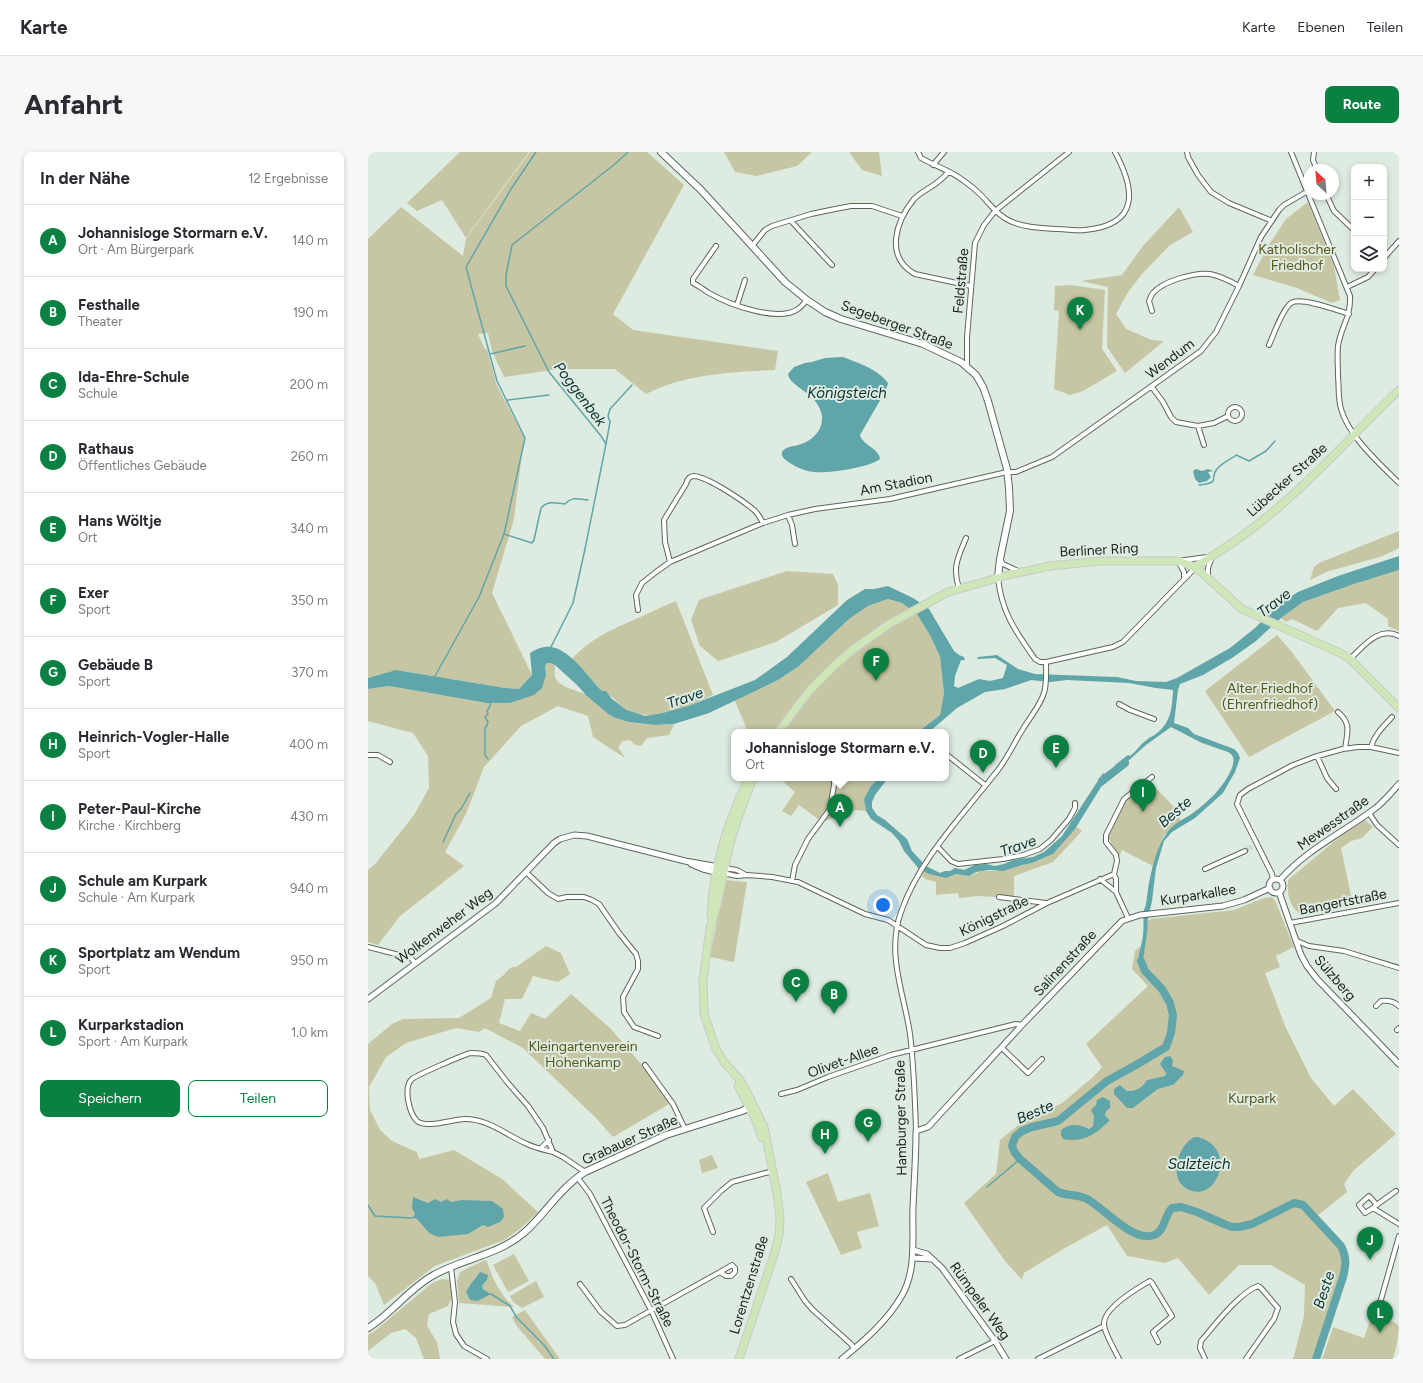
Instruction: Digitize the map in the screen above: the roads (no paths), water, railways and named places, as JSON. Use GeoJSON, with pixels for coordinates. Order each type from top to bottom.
{"type":"FeatureCollection","features":[{"type":"Feature","properties":{"kind":"main road","name":"Segeberger Straße"},"geometry":{"type":"LineString","coordinates":[[661,152],[701,190],[785,282],[807,300],[825,312],[841,319],[915,341],[967,366],[976,376],[983,387],[1007,472],[1010,496],[1010,511],[1000,560],[998,578]]}},
{"type":"Feature","properties":{"kind":"main road","name":"Lübecker Straße"},"geometry":{"type":"LineString","coordinates":[[1195,567],[1268,516],[1355,435],[1399,390]]}},
{"type":"Feature","properties":{"kind":"main road","name":"Berliner Ring"},"geometry":{"type":"LineString","coordinates":[[780,729],[810,690],[834,666],[871,636],[930,601],[959,588],[1021,572],[1078,562],[1125,560],[1178,561],[1190,564],[1242,609],[1340,653],[1350,659],[1399,708]]}},
{"type":"Feature","properties":{"kind":"main road"},"geometry":{"type":"LineString","coordinates":[[721,870],[731,820],[748,781]]}},
{"type":"Feature","properties":{"kind":"main road"},"geometry":{"type":"LineString","coordinates":[[721,870],[753,781]]}},
{"type":"Feature","properties":{"kind":"main road","name":"Lorentzenstraße"},"geometry":{"type":"LineString","coordinates":[[721,870],[712,904],[703,980],[703,1007],[716,1049],[732,1073],[740,1080],[750,1104],[764,1127],[780,1217],[779,1235],[774,1255],[739,1359]]}},
{"type":"Feature","properties":{"kind":"main road","name":"Grabauer Straße"},"geometry":{"type":"LineString","coordinates":[[368,1328],[431,1277],[452,1267],[495,1251],[524,1233],[543,1214],[559,1194],[577,1177],[585,1172],[659,1138],[714,1119],[750,1104]]}},
{"type":"Feature","properties":{"kind":"street"},"geometry":{"type":"LineString","coordinates":[[918,152],[922,158],[933,165],[963,180],[980,194],[995,211],[1010,221],[1028,227],[1083,230],[1102,228],[1112,224],[1120,219],[1126,211],[1129,199],[1127,178],[1115,152]]}},
{"type":"Feature","properties":{"kind":"street"},"geometry":{"type":"LineString","coordinates":[[933,165],[944,152]]}},
{"type":"Feature","properties":{"kind":"street","name":"Feldstraße"},"geometry":{"type":"LineString","coordinates":[[967,366],[967,337],[975,243],[984,225],[995,211],[1069,152]]}},
{"type":"Feature","properties":{"kind":"street"},"geometry":{"type":"LineString","coordinates":[[1187,152],[1188,157],[1195,169],[1211,192],[1230,203],[1272,221]]}},
{"type":"Feature","properties":{"kind":"street"},"geometry":{"type":"LineString","coordinates":[[1291,152],[1303,180]]}},
{"type":"Feature","properties":{"kind":"street"},"geometry":{"type":"LineString","coordinates":[[1314,152],[1313,160],[1315,164]]}},
{"type":"Feature","properties":{"kind":"street"},"geometry":{"type":"LineString","coordinates":[[948,172],[935,185],[915,198],[902,216],[897,234],[896,250],[900,261],[907,270],[915,274],[971,286]]}},
{"type":"Feature","properties":{"kind":"street","name":"Wendum"},"geometry":{"type":"LineString","coordinates":[[1007,472],[1016,472],[1052,457],[1197,354],[1209,342],[1216,332],[1261,237],[1284,205],[1303,194]]}},
{"type":"Feature","properties":{"kind":"street"},"geometry":{"type":"LineString","coordinates":[[1312,200],[1350,296],[1349,314],[1338,345],[1339,394],[1343,414],[1363,446],[1399,483]]}},
{"type":"Feature","properties":{"kind":"street"},"geometry":{"type":"LineString","coordinates":[[1329,200],[1334,211],[1351,227]]}},
{"type":"Feature","properties":{"kind":"street"},"geometry":{"type":"LineString","coordinates":[[752,246],[765,230],[772,226],[811,214],[851,206],[872,206],[902,216]]}},
{"type":"Feature","properties":{"kind":"street"},"geometry":{"type":"LineString","coordinates":[[791,221],[832,265]]}},
{"type":"Feature","properties":{"kind":"street"},"geometry":{"type":"LineString","coordinates":[[1387,254],[1399,241]]}},
{"type":"Feature","properties":{"kind":"street"},"geometry":{"type":"LineString","coordinates":[[716,246],[693,279],[693,282],[708,293],[737,305],[770,314],[787,313],[798,310],[807,300]]}},
{"type":"Feature","properties":{"kind":"street"},"geometry":{"type":"LineString","coordinates":[[1347,287],[1368,278],[1373,272]]}},
{"type":"Feature","properties":{"kind":"street"},"geometry":{"type":"LineString","coordinates":[[1152,311],[1149,301],[1153,292],[1170,281],[1186,276],[1210,274],[1221,277],[1239,286]]}},
{"type":"Feature","properties":{"kind":"street"},"geometry":{"type":"LineString","coordinates":[[737,305],[745,280]]}},
{"type":"Feature","properties":{"kind":"street"},"geometry":{"type":"LineString","coordinates":[[1269,344],[1286,308],[1294,302],[1308,302],[1349,314]]}},
{"type":"Feature","properties":{"kind":"street"},"geometry":{"type":"LineString","coordinates":[[1152,386],[1163,402],[1171,418],[1176,422],[1198,426],[1214,423],[1228,416]]}},
{"type":"Feature","properties":{"kind":"street"},"geometry":{"type":"LineString","coordinates":[[1198,426],[1204,445]]}},
{"type":"Feature","properties":{"kind":"street","name":"Am Stadion"},"geometry":{"type":"LineString","coordinates":[[638,610],[636,595],[642,583],[670,562],[763,523],[788,515],[815,509],[890,499],[1007,472]]}},
{"type":"Feature","properties":{"kind":"street"},"geometry":{"type":"LineString","coordinates":[[670,562],[665,542],[664,520],[690,477],[693,476],[713,482],[755,511],[763,523]]}},
{"type":"Feature","properties":{"kind":"street"},"geometry":{"type":"LineString","coordinates":[[788,515],[792,525],[795,544]]}},
{"type":"Feature","properties":{"kind":"street"},"geometry":{"type":"LineString","coordinates":[[959,588],[955,578],[955,569],[966,538]]}},
{"type":"Feature","properties":{"kind":"street"},"geometry":{"type":"LineString","coordinates":[[1208,578],[1208,568],[1212,556]]}},
{"type":"Feature","properties":{"kind":"street","name":"Berliner Ring"},"geometry":{"type":"LineString","coordinates":[[1178,561],[1212,556]]}},
{"type":"Feature","properties":{"kind":"street"},"geometry":{"type":"LineString","coordinates":[[1000,560],[1003,564],[1021,572]]}},
{"type":"Feature","properties":{"kind":"street"},"geometry":{"type":"LineString","coordinates":[[1178,561],[1184,572],[1184,579]]}},
{"type":"Feature","properties":{"kind":"street","name":"Lübecker Straße"},"geometry":{"type":"LineString","coordinates":[[1046,662],[1113,647],[1123,642],[1195,567]]}},
{"type":"Feature","properties":{"kind":"street"},"geometry":{"type":"LineString","coordinates":[[998,578],[1004,608],[1012,624],[1035,659],[1040,662],[1046,662]]}},
{"type":"Feature","properties":{"kind":"street"},"geometry":{"type":"LineString","coordinates":[[1350,659],[1377,635],[1384,633],[1399,636]]}},
{"type":"Feature","properties":{"kind":"street","name":"Hamburger Straße"},"geometry":{"type":"LineString","coordinates":[[842,1359],[886,1318],[902,1297],[909,1279],[913,1258],[912,1236],[916,1131],[912,1049],[894,950],[900,913],[920,872],[946,834],[1009,754],[1023,728],[1033,714],[1044,694],[1046,662]]}},
{"type":"Feature","properties":{"kind":"street"},"geometry":{"type":"LineString","coordinates":[[1119,704],[1154,719]]}},
{"type":"Feature","properties":{"kind":"street"},"geometry":{"type":"LineString","coordinates":[[1338,712],[1345,718],[1348,727],[1345,749]]}},
{"type":"Feature","properties":{"kind":"street"},"geometry":{"type":"LineString","coordinates":[[1371,748],[1372,742],[1376,736],[1392,717]]}},
{"type":"Feature","properties":{"kind":"street"},"geometry":{"type":"LineString","coordinates":[[1273,879],[1277,878],[1283,883],[1283,887],[1279,892],[1274,892],[1270,888],[1270,883],[1273,879],[1272,874],[1237,804],[1240,795],[1293,765],[1317,756],[1345,749],[1371,748],[1399,753]]}},
{"type":"Feature","properties":{"kind":"street"},"geometry":{"type":"LineString","coordinates":[[368,755],[378,755],[390,762]]}},
{"type":"Feature","properties":{"kind":"street"},"geometry":{"type":"LineString","coordinates":[[949,756],[985,785]]}},
{"type":"Feature","properties":{"kind":"street"},"geometry":{"type":"LineString","coordinates":[[1317,756],[1327,778],[1336,789]]}},
{"type":"Feature","properties":{"kind":"street"},"geometry":{"type":"LineString","coordinates":[[1128,918],[1116,892],[1116,879],[1114,874],[1116,858],[1105,838],[1107,831],[1124,799],[1150,778]]}},
{"type":"Feature","properties":{"kind":"street"},"geometry":{"type":"LineString","coordinates":[[792,881],[795,865],[808,839],[830,809],[834,781]]}},
{"type":"Feature","properties":{"kind":"street","name":"Mewesstraße"},"geometry":{"type":"LineString","coordinates":[[1280,880],[1293,867],[1312,852],[1339,832],[1369,813],[1399,784]]}},
{"type":"Feature","properties":{"kind":"street"},"geometry":{"type":"LineString","coordinates":[[938,847],[951,861],[958,864],[1003,859],[1023,855],[1040,849],[1051,840],[1070,818],[1075,808],[1074,803]]}},
{"type":"Feature","properties":{"kind":"street"},"geometry":{"type":"LineString","coordinates":[[1369,813],[1377,825],[1399,845]]}},
{"type":"Feature","properties":{"kind":"street","name":"Wolkenweher Weg"},"geometry":{"type":"LineString","coordinates":[[368,999],[496,903],[554,843],[566,837],[574,835],[587,836],[721,870]]}},
{"type":"Feature","properties":{"kind":"street"},"geometry":{"type":"LineString","coordinates":[[1251,847],[1257,845]]}},
{"type":"Feature","properties":{"kind":"street"},"geometry":{"type":"LineString","coordinates":[[1206,869],[1245,850]]}},
{"type":"Feature","properties":{"kind":"street","name":"Königstraße"},"geometry":{"type":"LineString","coordinates":[[721,870],[737,870],[747,875],[792,881],[801,884],[865,914],[888,920],[916,940],[926,945],[940,948],[950,948],[960,945],[1003,926],[1047,903],[1114,874]]}},
{"type":"Feature","properties":{"kind":"street"},"geometry":{"type":"LineString","coordinates":[[526,872],[548,893],[558,899],[567,897],[584,897],[599,904],[636,954],[638,961],[638,969],[623,997],[624,1012],[634,1027],[658,1036]]}},
{"type":"Feature","properties":{"kind":"street"},"geometry":{"type":"LineString","coordinates":[[1100,879],[1116,892]]}},
{"type":"Feature","properties":{"kind":"street","name":"Kurparkallee"},"geometry":{"type":"LineString","coordinates":[[1128,918],[1155,913],[1228,905],[1244,900],[1270,888]]}},
{"type":"Feature","properties":{"kind":"street","name":"Sülzberg"},"geometry":{"type":"LineString","coordinates":[[1279,892],[1306,966],[1399,1064]]}},
{"type":"Feature","properties":{"kind":"street"},"geometry":{"type":"LineString","coordinates":[[998,897],[1047,903]]}},
{"type":"Feature","properties":{"kind":"street","name":"Bangertstraße"},"geometry":{"type":"LineString","coordinates":[[1290,924],[1399,903]]}},
{"type":"Feature","properties":{"kind":"street","name":"Salinenstraße"},"geometry":{"type":"LineString","coordinates":[[916,1131],[928,1127],[1118,924],[1128,918]]}},
{"type":"Feature","properties":{"kind":"street"},"geometry":{"type":"LineString","coordinates":[[1297,941],[1309,946],[1349,952],[1399,968]]}},
{"type":"Feature","properties":{"kind":"street"},"geometry":{"type":"LineString","coordinates":[[368,947],[411,958],[415,963]]}},
{"type":"Feature","properties":{"kind":"street"},"geometry":{"type":"LineString","coordinates":[[1376,1006],[1381,1000],[1387,1000],[1396,1003],[1399,1006]]}},
{"type":"Feature","properties":{"kind":"street","name":"Olivet-Allee"},"geometry":{"type":"LineString","coordinates":[[781,1094],[797,1090],[857,1066],[912,1049],[1016,1024],[1022,1025]]}},
{"type":"Feature","properties":{"kind":"street"},"geometry":{"type":"LineString","coordinates":[[1002,1048],[1028,1074],[1042,1059]]}},
{"type":"Feature","properties":{"kind":"street"},"geometry":{"type":"LineString","coordinates":[[553,1152],[543,1128],[528,1106],[507,1082],[490,1058],[482,1053],[470,1053],[458,1057],[412,1079],[408,1088],[408,1102],[412,1114],[418,1121],[424,1124],[431,1124],[456,1120],[476,1120],[490,1124],[529,1145],[553,1152],[563,1157],[585,1172]]}},
{"type":"Feature","properties":{"kind":"street"},"geometry":{"type":"LineString","coordinates":[[645,1065],[673,1104],[685,1129]]}},
{"type":"Feature","properties":{"kind":"street"},"geometry":{"type":"LineString","coordinates":[[541,1148],[548,1140]]}},
{"type":"Feature","properties":{"kind":"street"},"geometry":{"type":"LineString","coordinates":[[713,1232],[704,1208],[732,1182],[773,1171]]}},
{"type":"Feature","properties":{"kind":"street","name":"Theodor-Storm-Straße"},"geometry":{"type":"LineString","coordinates":[[577,1177],[590,1194],[652,1310],[672,1359]]}},
{"type":"Feature","properties":{"kind":"street"},"geometry":{"type":"LineString","coordinates":[[1396,1191],[1375,1206],[1399,1224]]}},
{"type":"Feature","properties":{"kind":"street"},"geometry":{"type":"LineString","coordinates":[[1372,1312],[1378,1310],[1399,1236]]}},
{"type":"Feature","properties":{"kind":"street","name":"Rümpeler Weg"},"geometry":{"type":"LineString","coordinates":[[913,1250],[927,1254],[942,1268],[995,1340],[1006,1359]]}},
{"type":"Feature","properties":{"kind":"street","name":"Rümpeler Weg"},"geometry":{"type":"LineString","coordinates":[[913,1258],[932,1259]]}},
{"type":"Feature","properties":{"kind":"street"},"geometry":{"type":"LineString","coordinates":[[452,1267],[455,1302],[454,1322],[456,1334],[464,1346],[487,1359]]}},
{"type":"Feature","properties":{"kind":"street"},"geometry":{"type":"LineString","coordinates":[[580,1284],[601,1312],[617,1326],[624,1325],[720,1272]]}},
{"type":"Feature","properties":{"kind":"street"},"geometry":{"type":"LineString","coordinates":[[791,1279],[805,1301],[813,1310],[854,1348]]}},
{"type":"Feature","properties":{"kind":"street"},"geometry":{"type":"LineString","coordinates":[[1119,1359],[1104,1326],[1104,1318],[1120,1301],[1138,1287],[1150,1281],[1172,1316],[1153,1332],[1158,1342]]}},
{"type":"Feature","properties":{"kind":"street"},"geometry":{"type":"LineString","coordinates":[[1205,1359],[1200,1348],[1201,1341],[1240,1298],[1252,1288],[1258,1286],[1278,1308],[1274,1319],[1246,1359]]}},
{"type":"Feature","properties":{"kind":"street"},"geometry":{"type":"LineString","coordinates":[[1038,1359],[1104,1326]]}},
{"type":"Feature","properties":{"kind":"street"},"geometry":{"type":"LineString","coordinates":[[959,1359],[995,1340]]}},
{"type":"Feature","properties":{"kind":"water","name":"Königsteich"},"geometry":{"type":"Polygon","coordinates":[[[843,357],[873,370],[888,383],[886,390],[860,435],[864,442],[877,452],[880,459],[868,465],[838,471],[811,472],[793,465],[782,456],[782,452],[787,448],[808,441],[816,435],[822,421],[820,408],[816,402],[793,383],[788,374],[794,367],[805,363],[825,358],[843,357]]]}},
{"type":"Feature","properties":{"kind":"water"},"geometry":{"type":"Polygon","coordinates":[[[1196,469],[1202,471],[1208,469],[1213,471],[1208,472],[1211,477],[1207,481],[1199,483],[1195,479],[1193,471],[1196,469]]]}},
{"type":"Feature","properties":{"kind":"water"},"geometry":{"type":"Polygon","coordinates":[[[1399,556],[1399,570],[1303,602],[1281,618],[1256,641],[1232,658],[1203,675],[1180,684],[1174,723],[1188,728],[1194,734],[1234,749],[1240,758],[1235,772],[1223,793],[1195,818],[1172,832],[1164,841],[1156,868],[1152,901],[1148,918],[1143,961],[1145,971],[1141,970],[1139,965],[1143,935],[1144,910],[1151,873],[1162,840],[1172,827],[1193,813],[1216,793],[1232,768],[1233,761],[1232,755],[1228,752],[1202,743],[1171,727],[1146,745],[1118,770],[1115,765],[1128,755],[1130,756],[1143,743],[1164,727],[1171,710],[1173,690],[1129,683],[1067,680],[1050,682],[1031,680],[1005,689],[985,692],[957,708],[932,729],[922,729],[940,715],[944,693],[940,657],[931,637],[917,614],[902,603],[888,599],[868,606],[849,619],[799,666],[778,680],[709,713],[674,724],[655,725],[629,722],[615,718],[608,714],[551,663],[547,663],[545,666],[546,675],[542,688],[534,695],[510,703],[487,703],[389,686],[368,689],[368,678],[396,670],[519,689],[532,675],[530,653],[540,648],[551,647],[564,652],[571,657],[602,691],[606,691],[612,699],[627,710],[645,716],[663,713],[688,706],[755,680],[787,657],[847,600],[865,589],[888,586],[913,598],[929,609],[954,651],[964,657],[965,660],[961,660],[955,676],[954,686],[958,688],[979,679],[990,681],[1003,678],[1007,665],[995,658],[977,659],[978,657],[997,655],[1018,669],[1035,674],[1117,677],[1136,681],[1166,682],[1177,678],[1230,648],[1255,628],[1282,602],[1298,592],[1338,576],[1399,556]]]}},
{"type":"Feature","properties":{"kind":"water"},"geometry":{"type":"Polygon","coordinates":[[[1103,773],[1106,775],[1110,773],[1110,779],[1101,787],[1075,829],[1053,854],[1032,863],[1003,871],[989,870],[976,872],[969,876],[956,874],[946,878],[929,874],[919,869],[904,851],[899,841],[892,833],[871,819],[866,811],[864,799],[870,787],[876,781],[886,781],[875,795],[872,802],[872,808],[877,815],[907,839],[912,851],[926,866],[940,873],[950,871],[955,868],[964,870],[975,865],[986,864],[995,866],[1013,860],[1033,857],[1044,852],[1062,836],[1103,773]]]}},
{"type":"Feature","properties":{"kind":"water"},"geometry":{"type":"Polygon","coordinates":[[[1170,1056],[1173,1060],[1172,1066],[1184,1071],[1183,1075],[1173,1085],[1158,1089],[1133,1108],[1127,1108],[1114,1094],[1114,1089],[1120,1085],[1127,1091],[1133,1090],[1141,1087],[1147,1080],[1165,1076],[1166,1073],[1160,1064],[1165,1057],[1170,1056]]]}},
{"type":"Feature","properties":{"kind":"water"},"geometry":{"type":"Polygon","coordinates":[[[1103,1097],[1110,1101],[1110,1108],[1106,1111],[1105,1116],[1110,1120],[1095,1133],[1089,1136],[1077,1140],[1063,1139],[1061,1130],[1068,1126],[1078,1125],[1089,1129],[1093,1126],[1094,1116],[1091,1110],[1096,1105],[1097,1100],[1103,1097]]]}},
{"type":"Feature","properties":{"kind":"water","name":"Salzteich"},"geometry":{"type":"Polygon","coordinates":[[[1195,1137],[1206,1140],[1217,1150],[1220,1159],[1220,1169],[1217,1178],[1211,1186],[1203,1191],[1194,1192],[1184,1187],[1180,1182],[1177,1175],[1177,1168],[1178,1160],[1184,1146],[1189,1140],[1195,1137]]]}},
{"type":"Feature","properties":{"kind":"water"},"geometry":{"type":"Polygon","coordinates":[[[413,1197],[428,1203],[435,1199],[441,1202],[447,1199],[451,1202],[461,1200],[492,1201],[503,1209],[504,1217],[500,1222],[488,1227],[483,1225],[468,1234],[438,1237],[429,1233],[417,1219],[412,1218],[415,1214],[412,1208],[413,1197]]]}},
{"type":"Feature","properties":{"kind":"water"},"geometry":{"type":"Polygon","coordinates":[[[480,1272],[488,1275],[487,1280],[482,1286],[483,1289],[491,1294],[478,1301],[470,1300],[466,1292],[480,1272]]]}},
{"type":"Feature","properties":{"kind":"waterway"},"geometry":{"type":"LineString","coordinates":[[434,678],[479,597],[504,534],[525,438],[497,381],[466,267],[511,189],[536,152]]}},
{"type":"Feature","properties":{"kind":"waterway","name":"Poggenbek"},"geometry":{"type":"LineString","coordinates":[[551,647],[573,603],[606,444],[549,372],[506,286],[506,275],[512,245],[615,164],[628,152]]}},
{"type":"Feature","properties":{"kind":"waterway"},"geometry":{"type":"LineString","coordinates":[[490,354],[525,346]]}},
{"type":"Feature","properties":{"kind":"waterway"},"geometry":{"type":"LineString","coordinates":[[606,444],[610,422],[608,416],[610,409],[632,385]]}},
{"type":"Feature","properties":{"kind":"waterway"},"geometry":{"type":"LineString","coordinates":[[507,400],[549,395]]}},
{"type":"Feature","properties":{"kind":"waterway"},"geometry":{"type":"LineString","coordinates":[[1199,485],[1213,481],[1217,469],[1223,463],[1236,455],[1249,461],[1266,451],[1275,441]]}},
{"type":"Feature","properties":{"kind":"waterway"},"geometry":{"type":"LineString","coordinates":[[504,534],[532,543],[541,508],[544,505],[552,503],[565,504],[570,500],[575,499],[588,500]]}},
{"type":"Feature","properties":{"kind":"waterway"},"geometry":{"type":"LineString","coordinates":[[488,759],[485,755],[485,727],[487,726],[488,722],[485,717],[488,714],[487,711],[491,701]]}},
{"type":"Feature","properties":{"kind":"waterway","name":"Trave"},"geometry":{"type":"LineString","coordinates":[[1102,781],[1125,763]]}},
{"type":"Feature","properties":{"kind":"waterway"},"geometry":{"type":"LineString","coordinates":[[443,842],[456,814],[461,809],[470,793]]}},
{"type":"Feature","properties":{"kind":"waterway","name":"Beste"},"geometry":{"type":"LineString","coordinates":[[1141,961],[1145,971],[1162,989],[1170,1003],[1173,1015],[1171,1033],[1166,1047],[1107,1081],[1058,1121],[1022,1131],[1015,1137],[1012,1146],[1015,1153],[1058,1192],[1080,1196],[1087,1199],[1128,1229],[1137,1234],[1146,1236],[1158,1233],[1172,1208],[1181,1207],[1232,1227],[1239,1227],[1252,1224],[1294,1203],[1303,1205],[1341,1246],[1345,1262],[1343,1277],[1316,1359]]}},
{"type":"Feature","properties":{"kind":"waterway"},"geometry":{"type":"LineString","coordinates":[[987,1187],[1020,1159]]}},
{"type":"Feature","properties":{"kind":"waterway"},"geometry":{"type":"LineString","coordinates":[[368,1205],[375,1216],[412,1218]]}},
{"type":"Feature","properties":{"kind":"waterway"},"geometry":{"type":"LineString","coordinates":[[491,1294],[510,1306],[517,1318],[544,1345],[554,1359]]}},
{"type":"Feature","properties":{"kind":"tunnel"},"geometry":{"type":"LineString","coordinates":[[1245,851],[1251,847]]}},
{"type":"Feature","properties":{"kind":"place","name":"Sportplatz am Wendum"},"geometry":{"type":"Point","coordinates":[1080,330]}},
{"type":"Feature","properties":{"kind":"place","name":"Exer"},"geometry":{"type":"Point","coordinates":[876,681]}},
{"type":"Feature","properties":{"kind":"place","name":"Hans Wöltje"},"geometry":{"type":"Point","coordinates":[1056,768]}},
{"type":"Feature","properties":{"kind":"place","name":"Rathaus"},"geometry":{"type":"Point","coordinates":[983,773]}},
{"type":"Feature","properties":{"kind":"place","name":"Peter-Paul-Kirche"},"geometry":{"type":"Point","coordinates":[1143,812]}},
{"type":"Feature","properties":{"kind":"place","name":"Johannisloge Stormarn e.V."},"geometry":{"type":"Point","coordinates":[840,827]}},
{"type":"Feature","properties":{"kind":"place","name":"Ida-Ehre-Schule"},"geometry":{"type":"Point","coordinates":[796,1002]}},
{"type":"Feature","properties":{"kind":"place","name":"Festhalle"},"geometry":{"type":"Point","coordinates":[834,1014]}},
{"type":"Feature","properties":{"kind":"place","name":"Gebäude B"},"geometry":{"type":"Point","coordinates":[868,1142]}},
{"type":"Feature","properties":{"kind":"place","name":"Heinrich-Vogler-Halle"},"geometry":{"type":"Point","coordinates":[825,1154]}},
{"type":"Feature","properties":{"kind":"place","name":"Schule am Kurpark"},"geometry":{"type":"Point","coordinates":[1370,1260]}},
{"type":"Feature","properties":{"kind":"place","name":"Kurparkstadion"},"geometry":{"type":"Point","coordinates":[1380,1333]}},
{"type":"Feature","properties":{"kind":"park label","name":"Katholischer Friedhof"},"geometry":{"type":"Point","coordinates":[1297,258]}},
{"type":"Feature","properties":{"kind":"park label","name":"Alter Friedhof (Ehrenfriedhof)"},"geometry":{"type":"Point","coordinates":[1270,696]}},
{"type":"Feature","properties":{"kind":"park label","name":"Kleingartenverein Hohenkamp"},"geometry":{"type":"Point","coordinates":[583,1054]}},
{"type":"Feature","properties":{"kind":"park label","name":"Kurpark"},"geometry":{"type":"Point","coordinates":[1252,1098]}}]}
